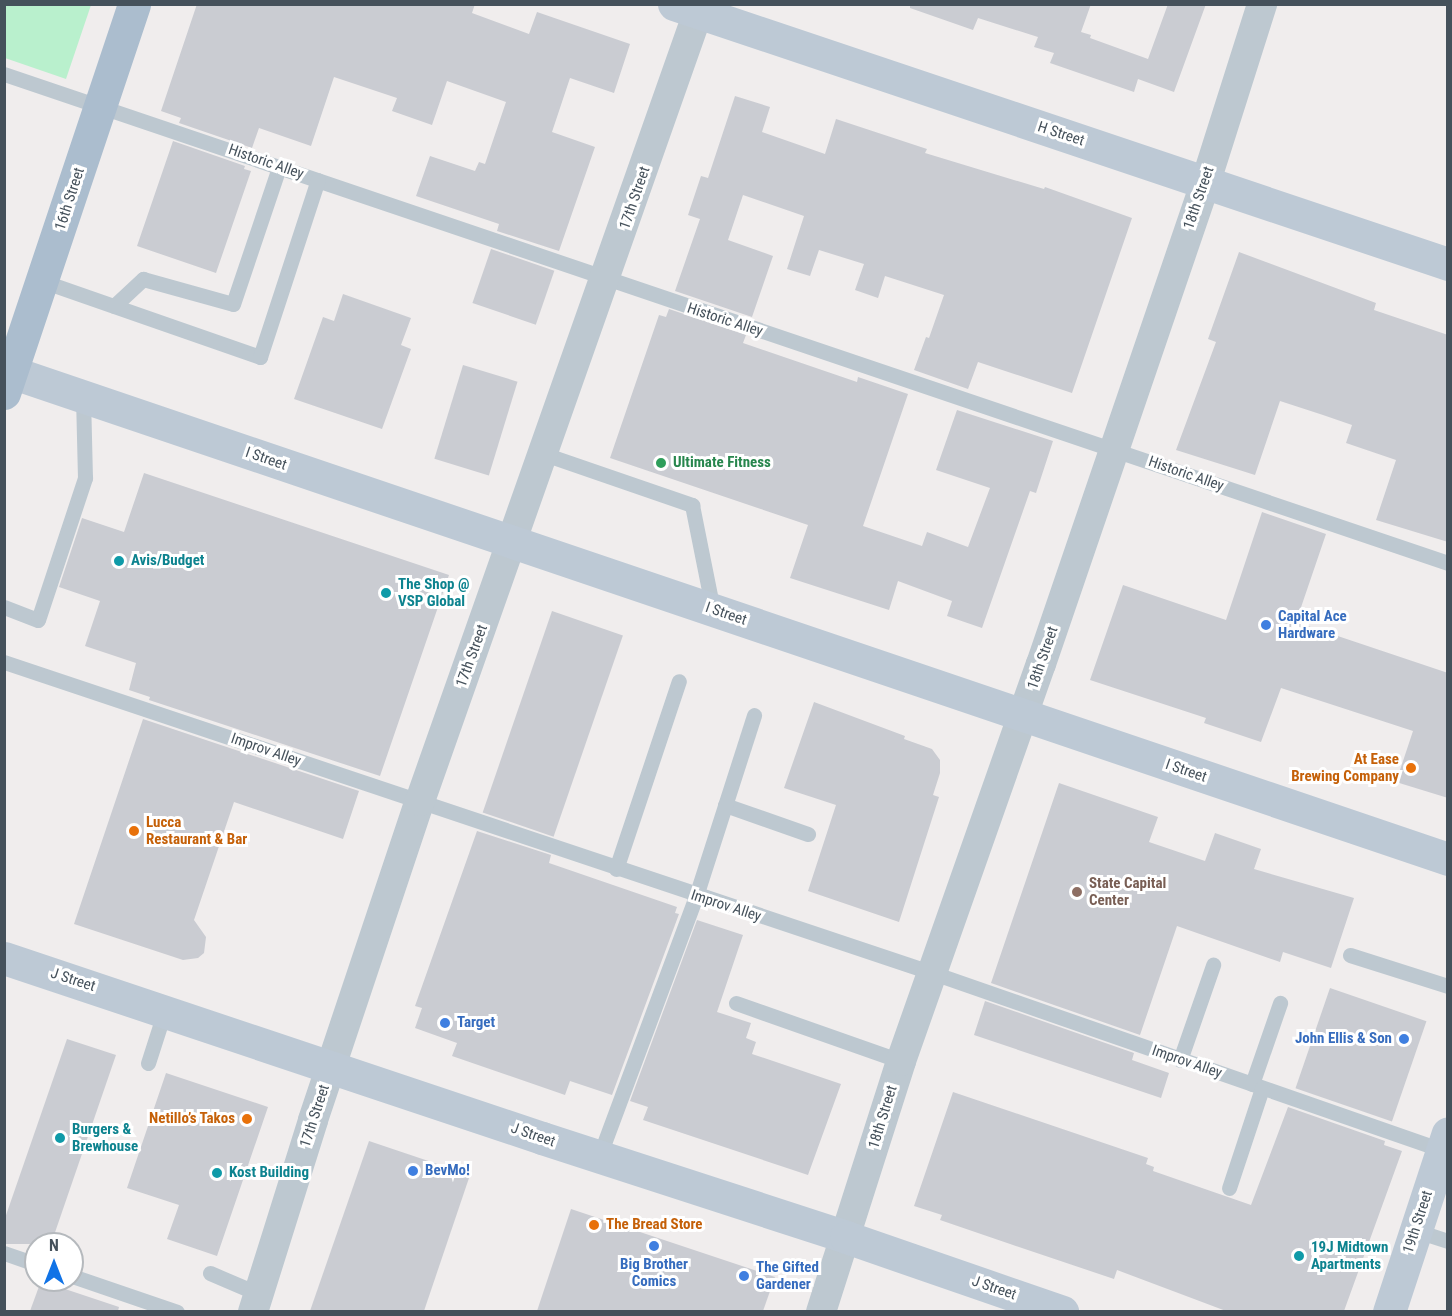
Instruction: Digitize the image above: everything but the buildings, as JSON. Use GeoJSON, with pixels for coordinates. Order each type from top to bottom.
{"type":"FeatureCollection","features":[{"type":"Feature","properties":{"kind":"main road","name":"16th Street"},"geometry":{"type":"LineString","coordinates":[[7,378],[42,281],[134,4]]}},
{"type":"Feature","properties":{"kind":"main road","name":"H Street"},"geometry":{"type":"LineString","coordinates":[[691,7],[1448,264]]}},
{"type":"Feature","properties":{"kind":"main road","name":"I Street"},"geometry":{"type":"LineString","coordinates":[[7,378],[83,397],[1448,859]]}},
{"type":"Feature","properties":{"kind":"main road","name":"J Street"},"geometry":{"type":"LineString","coordinates":[[4,957],[599,1157],[846,1236],[1062,1311]]}},
{"type":"Feature","properties":{"kind":"main road","name":"19th Street"},"geometry":{"type":"LineString","coordinates":[[1389,1311],[1414,1230],[1446,1145]]}},
{"type":"Feature","properties":{"kind":"street","name":"18th Street"},"geometry":{"type":"LineString","coordinates":[[821,1311],[901,1061],[1206,181],[1262,4]]}},
{"type":"Feature","properties":{"kind":"street","name":"17th Street"},"geometry":{"type":"LineString","coordinates":[[256,1303],[331,1067],[420,801],[606,280],[691,7]]}},
{"type":"Feature","properties":{"kind":"lane","name":"Historic Alley"},"geometry":{"type":"LineString","coordinates":[[4,74],[101,105],[606,280],[1448,563]]}},
{"type":"Feature","properties":{"kind":"lane"},"geometry":{"type":"LineString","coordinates":[[114,306],[143,279],[233,304],[279,167]]}},
{"type":"Feature","properties":{"kind":"lane"},"geometry":{"type":"LineString","coordinates":[[42,281],[260,357],[318,180]]}},
{"type":"Feature","properties":{"kind":"lane"},"geometry":{"type":"LineString","coordinates":[[4,608],[38,620],[85,478],[83,397]]}},
{"type":"Feature","properties":{"kind":"lane"},"geometry":{"type":"LineString","coordinates":[[544,454],[692,504],[712,610]]}},
{"type":"Feature","properties":{"kind":"lane","name":"Improv Alley"},"geometry":{"type":"LineString","coordinates":[[4,662],[933,974],[1179,1060],[1446,1145]]}},
{"type":"Feature","properties":{"kind":"lane"},"geometry":{"type":"LineString","coordinates":[[616,869],[680,681]]}},
{"type":"Feature","properties":{"kind":"lane"},"geometry":{"type":"LineString","coordinates":[[599,1157],[696,896],[754,715]]}},
{"type":"Feature","properties":{"kind":"lane"},"geometry":{"type":"LineString","coordinates":[[725,805],[808,834]]}},
{"type":"Feature","properties":{"kind":"lane"},"geometry":{"type":"LineString","coordinates":[[1350,955],[1448,986]]}},
{"type":"Feature","properties":{"kind":"lane"},"geometry":{"type":"LineString","coordinates":[[1179,1060],[1213,965]]}},
{"type":"Feature","properties":{"kind":"lane"},"geometry":{"type":"LineString","coordinates":[[736,1004],[901,1061]]}},
{"type":"Feature","properties":{"kind":"lane"},"geometry":{"type":"LineString","coordinates":[[1229,1188],[1280,1004]]}},
{"type":"Feature","properties":{"kind":"lane"},"geometry":{"type":"LineString","coordinates":[[148,1063],[165,1010]]}},
{"type":"Feature","properties":{"kind":"lane"},"geometry":{"type":"LineString","coordinates":[[1414,1230],[1448,1241]]}},
{"type":"Feature","properties":{"kind":"lane"},"geometry":{"type":"LineString","coordinates":[[4,1253],[24,1260]]}},
{"type":"Feature","properties":{"kind":"lane"},"geometry":{"type":"LineString","coordinates":[[210,1273],[256,1303]]}},
{"type":"Feature","properties":{"kind":"lane"},"geometry":{"type":"LineString","coordinates":[[84,1275],[177,1311]]}},
{"type":"Feature","properties":{"kind":"green space"},"geometry":{"type":"Polygon","coordinates":[[[5,4],[91,5],[66,79],[5,58],[5,4]]]}},
{"type":"Feature","properties":{"kind":"place","name":"Ultimate Fitness"},"geometry":{"type":"Point","coordinates":[661,463]}},
{"type":"Feature","properties":{"kind":"place","name":"Avis/Budget"},"geometry":{"type":"Point","coordinates":[119,561]}},
{"type":"Feature","properties":{"kind":"place","name":"The Shop @ VSP Global"},"geometry":{"type":"Point","coordinates":[386,593]}},
{"type":"Feature","properties":{"kind":"place","name":"Capital Ace Hardware"},"geometry":{"type":"Point","coordinates":[1266,625]}},
{"type":"Feature","properties":{"kind":"place","name":"At Ease Brewing Company"},"geometry":{"type":"Point","coordinates":[1411,768]}},
{"type":"Feature","properties":{"kind":"place","name":"Lucca Restaurant & Bar"},"geometry":{"type":"Point","coordinates":[134,831]}},
{"type":"Feature","properties":{"kind":"place","name":"State Capital Center"},"geometry":{"type":"Point","coordinates":[1077,892]}},
{"type":"Feature","properties":{"kind":"place","name":"Target"},"geometry":{"type":"Point","coordinates":[445,1023]}},
{"type":"Feature","properties":{"kind":"place","name":"John Ellis & Son"},"geometry":{"type":"Point","coordinates":[1404,1039]}},
{"type":"Feature","properties":{"kind":"place","name":"Netillo’s Takos"},"geometry":{"type":"Point","coordinates":[247,1119]}},
{"type":"Feature","properties":{"kind":"place","name":"Burgers & Brewhouse"},"geometry":{"type":"Point","coordinates":[60,1138]}},
{"type":"Feature","properties":{"kind":"place","name":"BevMo!"},"geometry":{"type":"Point","coordinates":[413,1171]}},
{"type":"Feature","properties":{"kind":"place","name":"Kost Building"},"geometry":{"type":"Point","coordinates":[217,1173]}},
{"type":"Feature","properties":{"kind":"place","name":"The Bread Store"},"geometry":{"type":"Point","coordinates":[594,1225]}},
{"type":"Feature","properties":{"kind":"place","name":"Big Brother Comics"},"geometry":{"type":"Point","coordinates":[654,1246]}},
{"type":"Feature","properties":{"kind":"place","name":"19J Midtown Apartments"},"geometry":{"type":"Point","coordinates":[1299,1256]}},
{"type":"Feature","properties":{"kind":"place","name":"The Gifted Gardener"},"geometry":{"type":"Point","coordinates":[744,1276]}}]}
